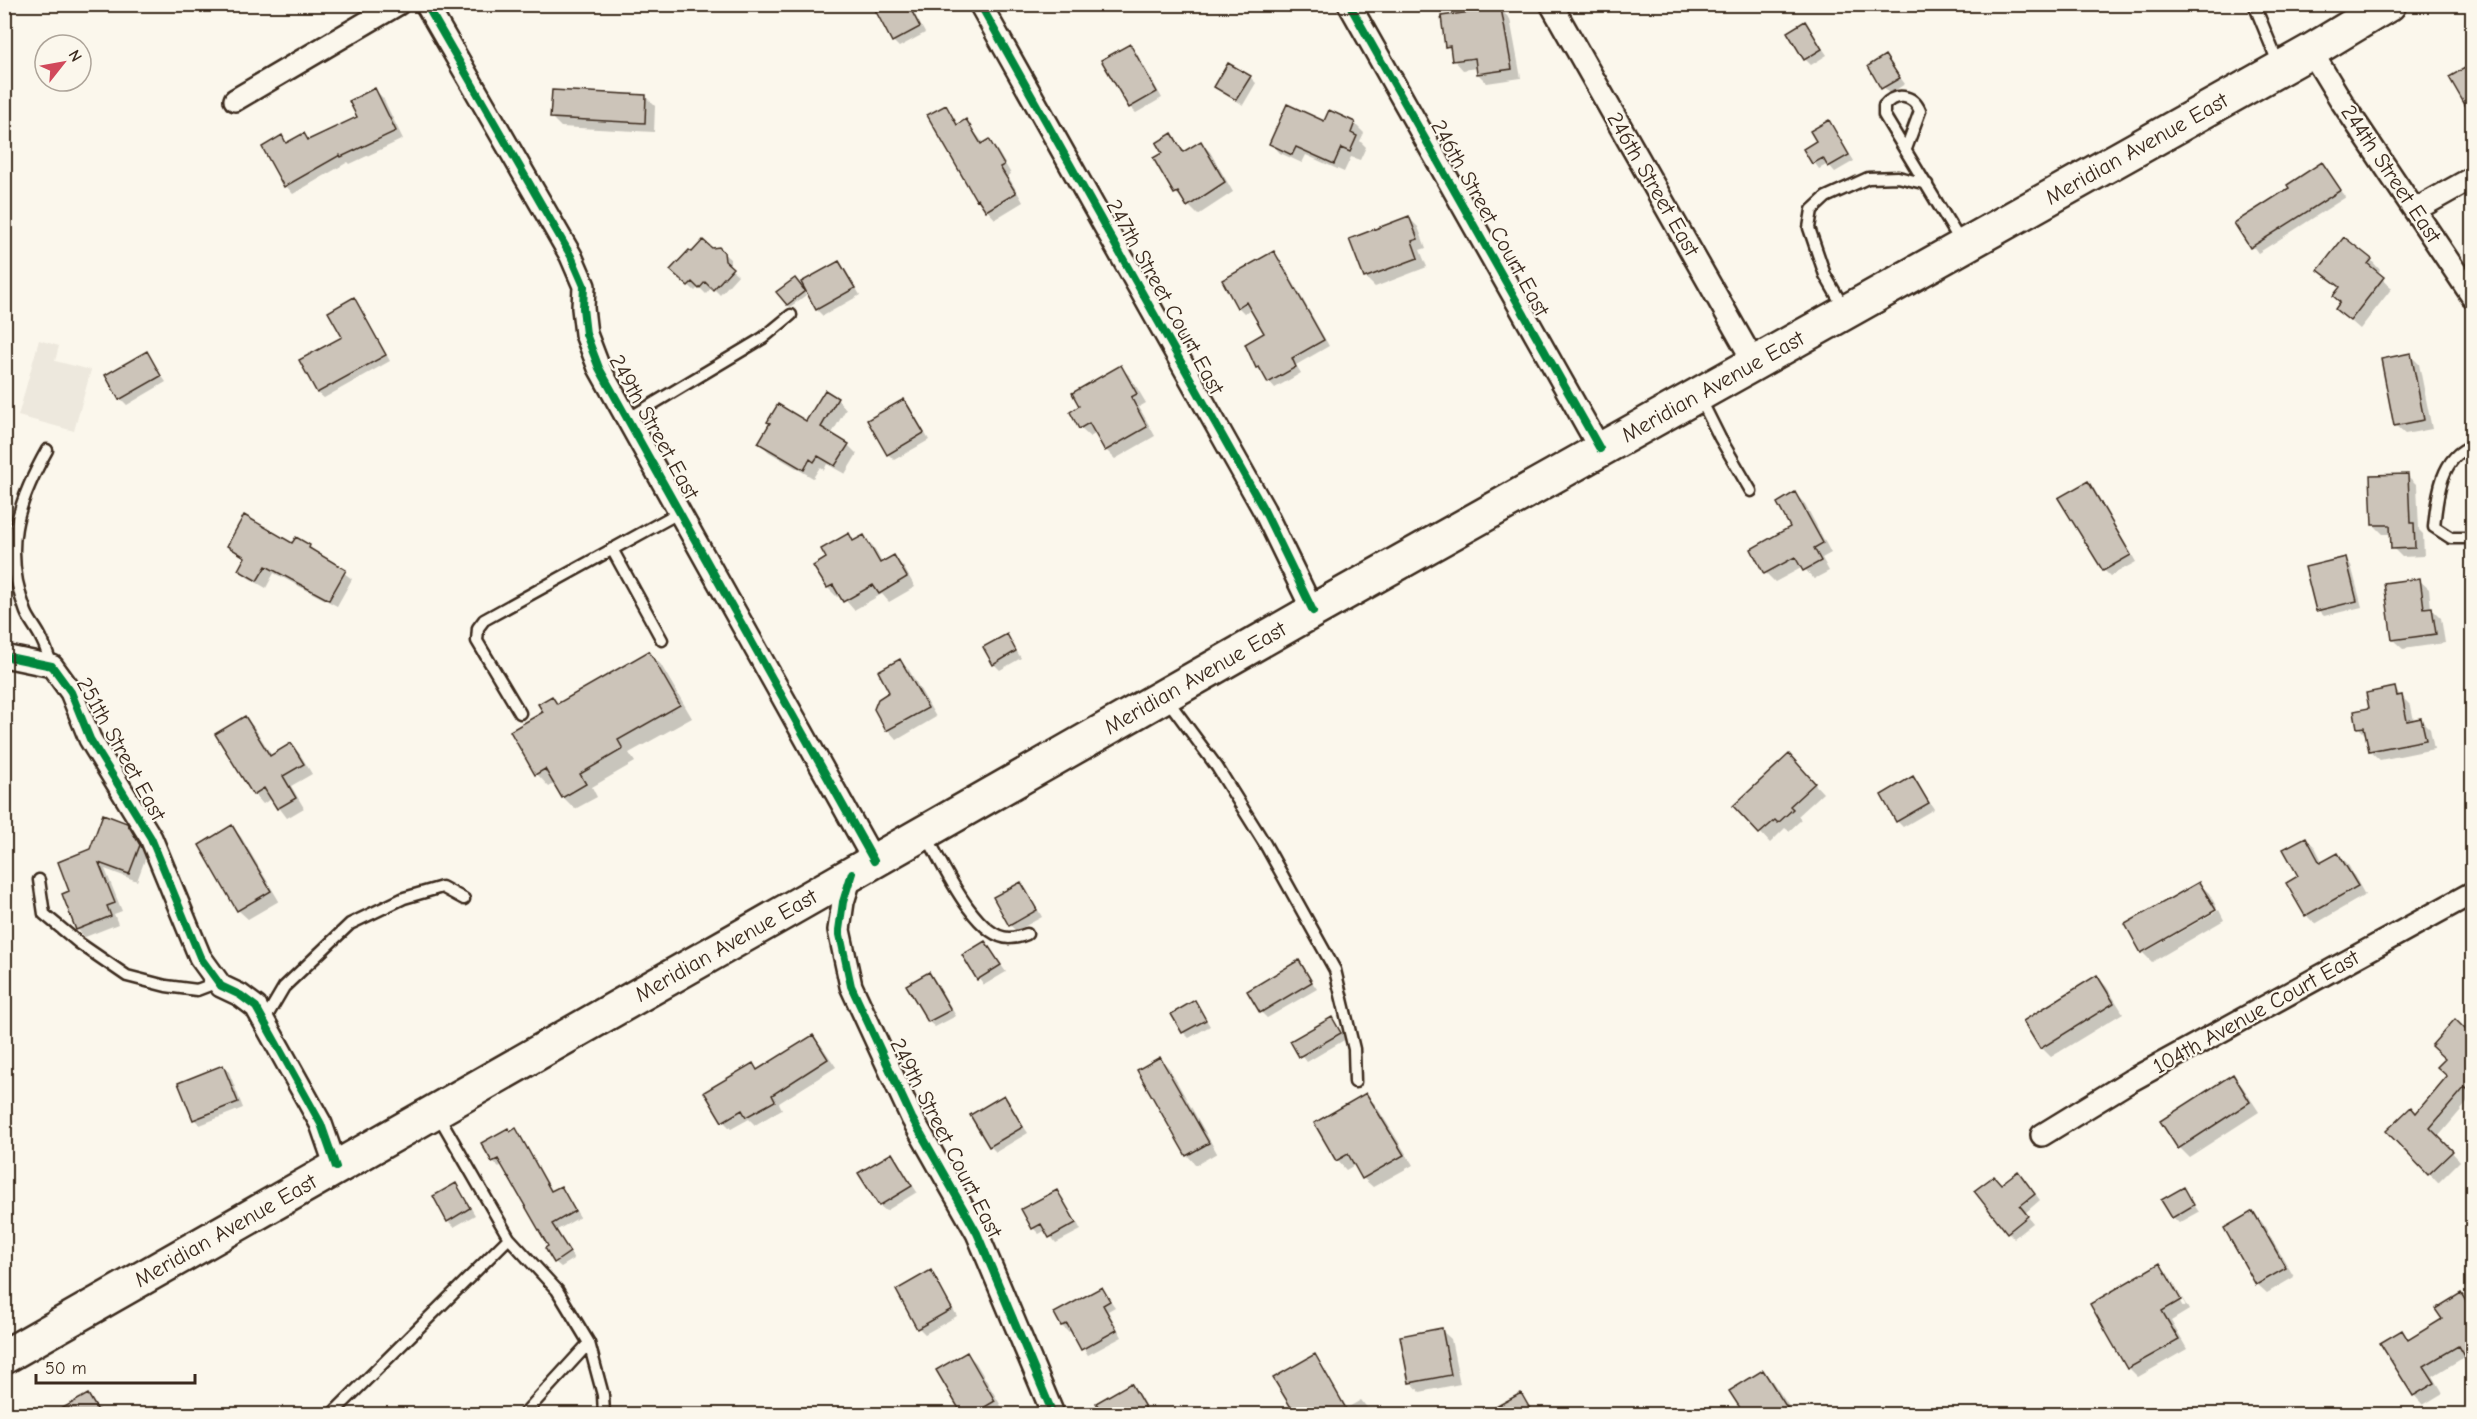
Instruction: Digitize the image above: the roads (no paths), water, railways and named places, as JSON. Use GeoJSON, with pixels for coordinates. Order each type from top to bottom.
{"type":"FeatureCollection","features":[{"type":"Feature","properties":{"kind":"main road","name":"Meridian Avenue East"},"geometry":{"type":"LineString","coordinates":[[4,1357],[1164,695],[1600,449],[1847,313],[2311,51],[2389,4]]}},
{"type":"Feature","properties":{"kind":"street"},"geometry":{"type":"LineString","coordinates":[[235,100],[398,4]]}},
{"type":"Feature","properties":{"kind":"street","name":"249th Street East"},"geometry":{"type":"LineString","coordinates":[[426,4],[571,256],[584,286],[583,308],[586,334],[599,368],[680,512],[863,867]]}},
{"type":"Feature","properties":{"kind":"street","name":"247th Street Court East"},"geometry":{"type":"LineString","coordinates":[[980,4],[1264,510],[1313,611]]}},
{"type":"Feature","properties":{"kind":"street","name":"246th Street Court East"},"geometry":{"type":"LineString","coordinates":[[1349,4],[1600,449]]}},
{"type":"Feature","properties":{"kind":"street","name":"246th Street East"},"geometry":{"type":"LineString","coordinates":[[1551,4],[1755,364]]}},
{"type":"Feature","properties":{"kind":"street","name":"244th Street East"},"geometry":{"type":"LineString","coordinates":[[2311,51],[2342,102],[2472,296]]}},
{"type":"Feature","properties":{"kind":"street"},"geometry":{"type":"LineString","coordinates":[[2415,210],[2472,178]]}},
{"type":"Feature","properties":{"kind":"street","name":"251th Street East"},"geometry":{"type":"LineString","coordinates":[[4,656],[52,666],[71,692],[90,739],[151,838],[200,957],[221,987],[240,995],[256,1007],[321,1124],[336,1167]]}},
{"type":"Feature","properties":{"kind":"street","name":"249th Street Court East"},"geometry":{"type":"LineString","coordinates":[[863,867],[843,902],[839,930],[846,973],[912,1118],[977,1233],[1053,1414]]}},
{"type":"Feature","properties":{"kind":"street","name":"104th Avenue Court East"},"geometry":{"type":"LineString","coordinates":[[2042,1135],[2130,1082],[2472,893]]}},
{"type":"Feature","properties":{"kind":"lane"},"geometry":{"type":"LineString","coordinates":[[2253,4],[2281,68]]}},
{"type":"Feature","properties":{"kind":"lane"},"geometry":{"type":"LineString","coordinates":[[1906,149],[1920,111],[1917,104],[1908,97],[1898,96],[1888,100],[1884,106],[1884,115],[1964,246]]}},
{"type":"Feature","properties":{"kind":"lane"},"geometry":{"type":"LineString","coordinates":[[1847,313],[1825,275],[1809,228],[1812,210],[1826,197],[1868,178],[1898,177],[1927,184]]}},
{"type":"Feature","properties":{"kind":"lane"},"geometry":{"type":"LineString","coordinates":[[627,420],[763,338],[791,315]]}},
{"type":"Feature","properties":{"kind":"lane"},"geometry":{"type":"LineString","coordinates":[[1698,395],[1751,491]]}},
{"type":"Feature","properties":{"kind":"lane"},"geometry":{"type":"LineString","coordinates":[[2472,446],[2465,449],[2446,468],[2437,495],[2434,526],[2451,538],[2472,538]]}},
{"type":"Feature","properties":{"kind":"lane"},"geometry":{"type":"LineString","coordinates":[[47,450],[22,500],[14,546],[20,595],[27,615],[42,638],[52,666]]}},
{"type":"Feature","properties":{"kind":"lane"},"geometry":{"type":"LineString","coordinates":[[520,713],[477,641],[478,628],[484,620],[680,512]]}},
{"type":"Feature","properties":{"kind":"lane"},"geometry":{"type":"LineString","coordinates":[[612,549],[662,640]]}},
{"type":"Feature","properties":{"kind":"lane"},"geometry":{"type":"LineString","coordinates":[[1164,695],[1217,767],[1265,844],[1335,970],[1354,1049],[1355,1082]]}},
{"type":"Feature","properties":{"kind":"lane"},"geometry":{"type":"LineString","coordinates":[[925,832],[962,897],[990,932],[1008,938],[1028,934]]}},
{"type":"Feature","properties":{"kind":"lane"},"geometry":{"type":"LineString","coordinates":[[39,880],[44,914],[79,943],[127,976],[166,986],[197,990],[218,982]]}},
{"type":"Feature","properties":{"kind":"lane"},"geometry":{"type":"LineString","coordinates":[[264,1021],[284,987],[350,924],[404,898],[442,887],[464,899]]}},
{"type":"Feature","properties":{"kind":"lane"},"geometry":{"type":"LineString","coordinates":[[436,1111],[509,1238],[557,1290],[589,1343],[603,1395],[604,1414]]}},
{"type":"Feature","properties":{"kind":"lane"},"geometry":{"type":"LineString","coordinates":[[332,1414],[509,1238]]}},
{"type":"Feature","properties":{"kind":"lane"},"geometry":{"type":"LineString","coordinates":[[524,1414],[589,1343]]}}]}
